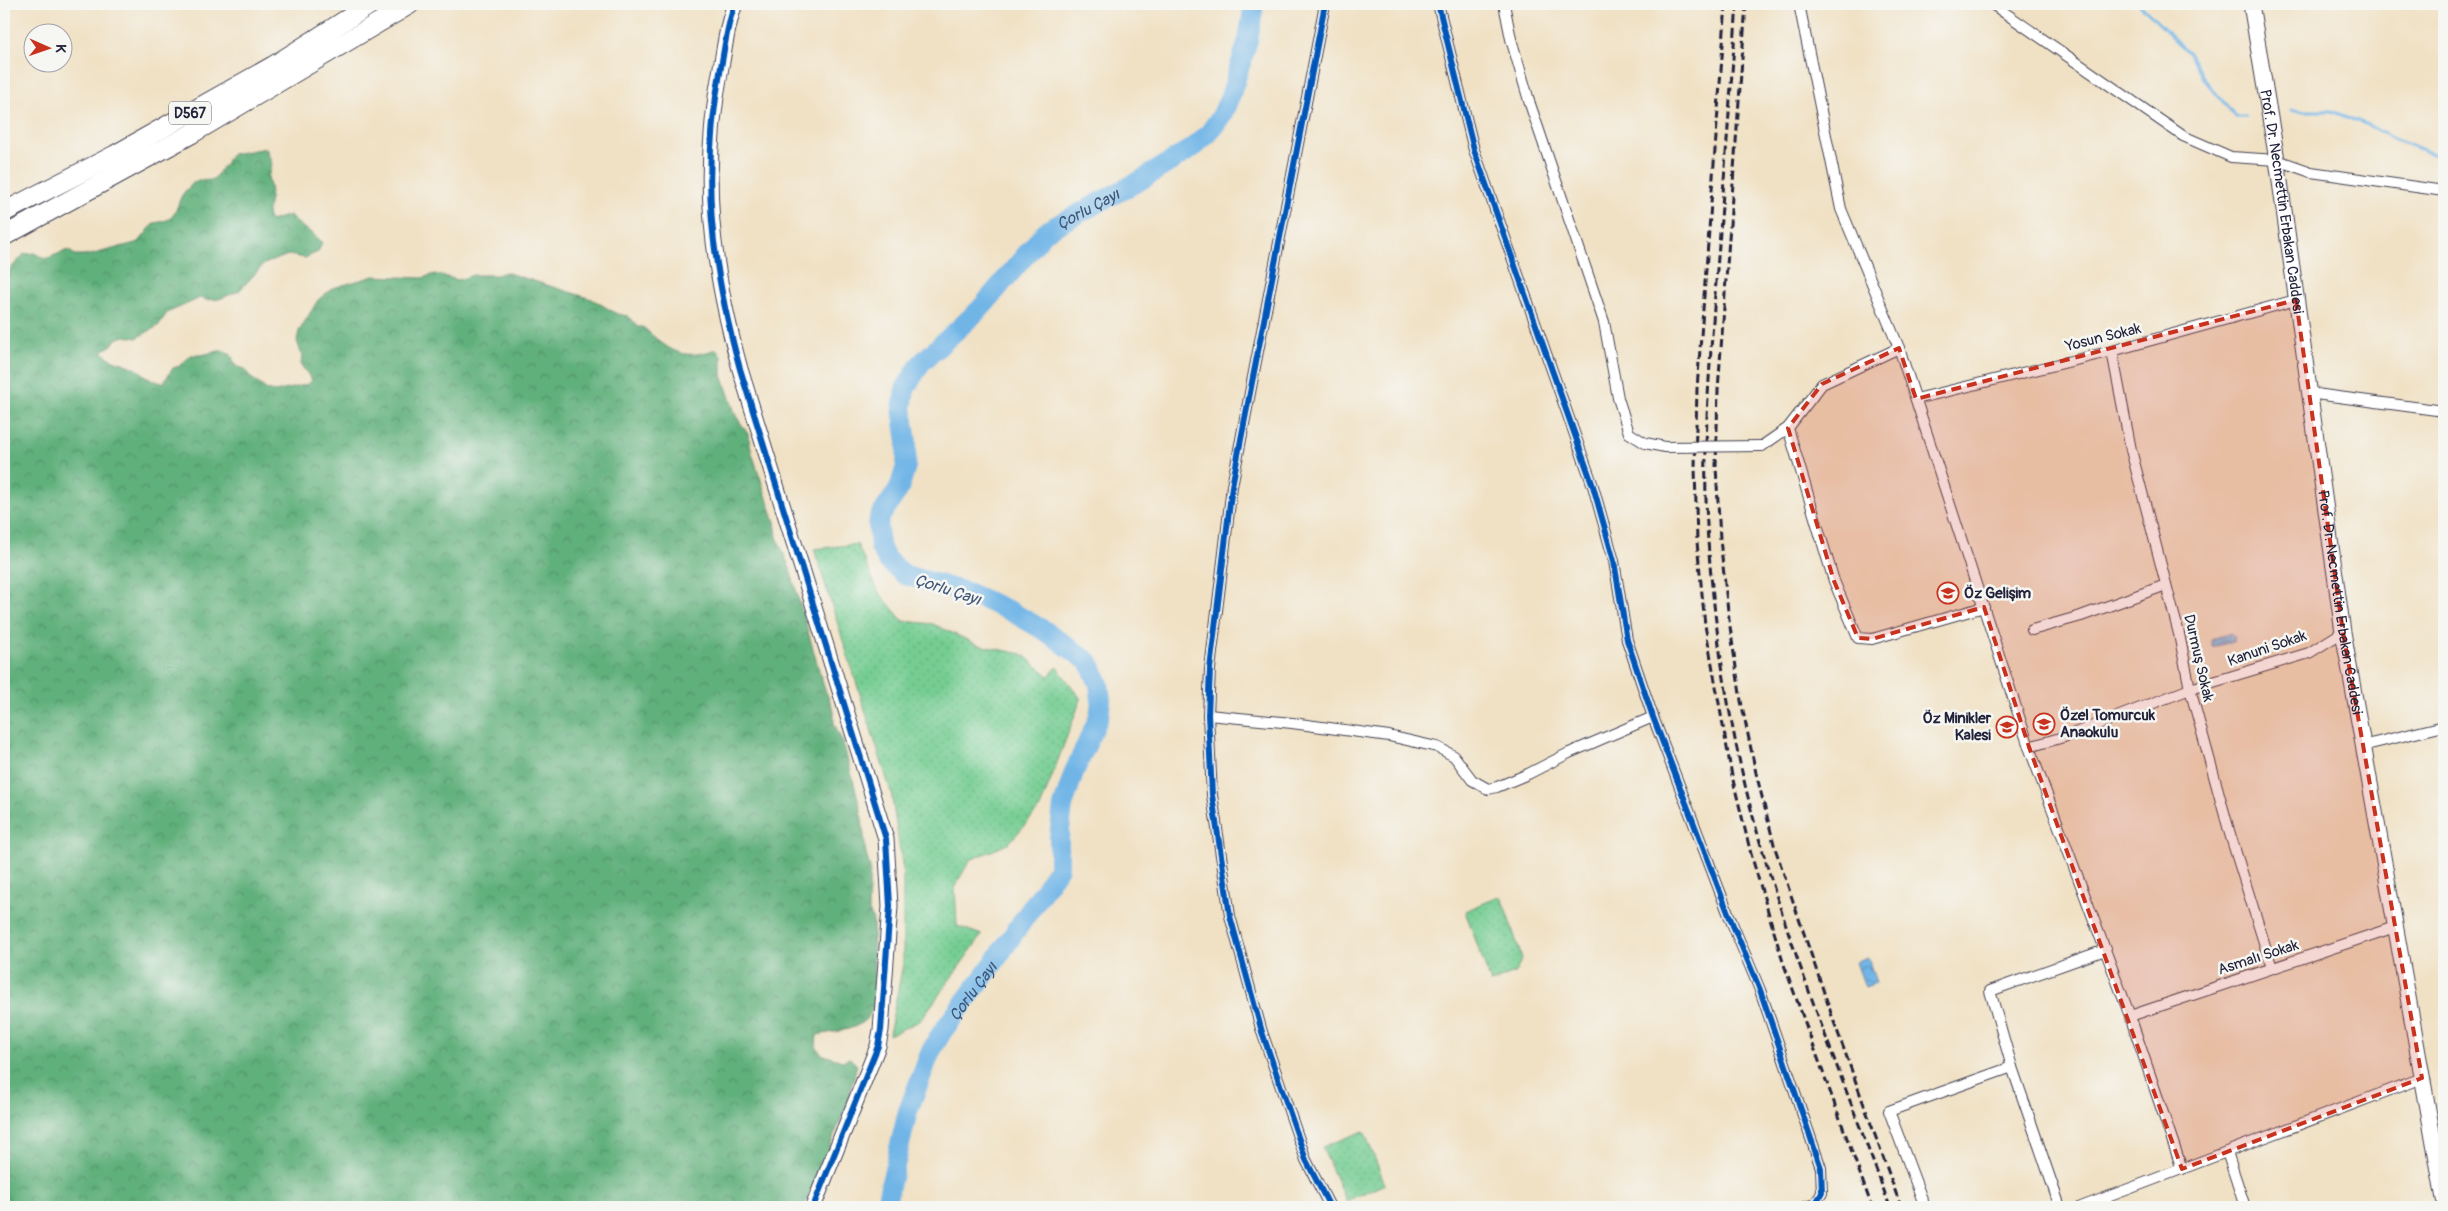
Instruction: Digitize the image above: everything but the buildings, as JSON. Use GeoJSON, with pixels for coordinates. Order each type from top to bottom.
{"type":"FeatureCollection","features":[{"type":"Feature","properties":{"kind":"highway","name":"D567"},"geometry":{"type":"LineString","coordinates":[[4,212],[115,155],[273,66],[371,4]]}},
{"type":"Feature","properties":{"kind":"highway","name":"D567"},"geometry":{"type":"LineString","coordinates":[[4,236],[191,134],[409,4]]}},
{"type":"Feature","properties":{"kind":"street"},"geometry":{"type":"LineString","coordinates":[[734,4],[717,88],[709,158],[710,222],[720,289],[740,369],[886,839],[890,906],[881,1030],[878,1046],[813,1207]]}},
{"type":"Feature","properties":{"kind":"street"},"geometry":{"type":"LineString","coordinates":[[1325,4],[1232,486],[1210,669],[1208,715],[1212,795],[1230,916],[1262,1032],[1306,1160],[1330,1207]]}},
{"type":"Feature","properties":{"kind":"street"},"geometry":{"type":"LineString","coordinates":[[1438,4],[1474,150],[1593,486],[1614,561],[1627,640],[1654,717],[1760,990],[1821,1168],[1822,1193],[1815,1204],[1805,1207]]}},
{"type":"Feature","properties":{"kind":"street"},"geometry":{"type":"LineString","coordinates":[[1504,4],[1511,39],[1530,104],[1604,322],[1618,398],[1629,433],[1646,443],[1665,447],[1762,446],[1788,428],[1822,384],[1899,348]]}},
{"type":"Feature","properties":{"kind":"street"},"geometry":{"type":"LineString","coordinates":[[1799,4],[1841,209],[1899,348],[2029,747],[2130,1016],[2182,1169]]}},
{"type":"Feature","properties":{"kind":"street"},"geometry":{"type":"LineString","coordinates":[[1992,4],[2183,136],[2231,157],[2277,160],[2311,172],[2444,191]]}},
{"type":"Feature","properties":{"kind":"street","name":"Prof. Dr. Necmettin Erbakan Caddesi"},"geometry":{"type":"LineString","coordinates":[[2248,5],[2277,160],[2308,393],[2343,632],[2444,1199]]}},
{"type":"Feature","properties":{"kind":"street","name":"Yosun Sokak"},"geometry":{"type":"LineString","coordinates":[[1916,398],[2112,351],[2296,300]]}},
{"type":"Feature","properties":{"kind":"street","name":"Durmuş Sokak"},"geometry":{"type":"LineString","coordinates":[[2112,351],[2131,450],[2166,585],[2190,689],[2230,834],[2272,968]]}},
{"type":"Feature","properties":{"kind":"street"},"geometry":{"type":"LineString","coordinates":[[2308,393],[2444,411]]}},
{"type":"Feature","properties":{"kind":"street"},"geometry":{"type":"LineString","coordinates":[[1788,428],[1834,581],[1858,638],[1872,639],[1984,607]]}},
{"type":"Feature","properties":{"kind":"street"},"geometry":{"type":"LineString","coordinates":[[2032,630],[2081,616],[2166,585]]}},
{"type":"Feature","properties":{"kind":"street","name":"Kanuni Sokak"},"geometry":{"type":"LineString","coordinates":[[2029,747],[2067,736],[2190,689],[2309,653],[2343,632]]}},
{"type":"Feature","properties":{"kind":"street"},"geometry":{"type":"LineString","coordinates":[[1208,715],[1292,723],[1389,736],[1437,746],[1454,756],[1472,780],[1488,789],[1497,788],[1569,753],[1654,717]]}},
{"type":"Feature","properties":{"kind":"street"},"geometry":{"type":"LineString","coordinates":[[2362,746],[2444,726]]}},
{"type":"Feature","properties":{"kind":"street","name":"Asmalı Sokak"},"geometry":{"type":"LineString","coordinates":[[2130,1016],[2396,927]]}},
{"type":"Feature","properties":{"kind":"street"},"geometry":{"type":"LineString","coordinates":[[2060,1207],[2012,1067],[1990,991],[2104,950]]}},
{"type":"Feature","properties":{"kind":"street"},"geometry":{"type":"LineString","coordinates":[[1925,1207],[1889,1111],[2012,1067]]}},
{"type":"Feature","properties":{"kind":"street"},"geometry":{"type":"LineString","coordinates":[[2081,1207],[2422,1078]]}},
{"type":"Feature","properties":{"kind":"street"},"geometry":{"type":"LineString","coordinates":[[2227,1152],[2246,1207]]}},
{"type":"Feature","properties":{"kind":"highlighted area"},"geometry":{"type":"Polygon","coordinates":[[[2296,300],[2343,632],[2422,1078],[2182,1169],[2029,747],[1984,607],[1872,639],[1858,638],[1834,581],[1788,428],[1822,384],[1899,348],[1916,399],[2296,300]]]}},
{"type":"Feature","properties":{"kind":"green space"},"geometry":{"type":"Polygon","coordinates":[[[266,148],[272,164],[268,177],[271,192],[267,215],[270,221],[290,215],[322,243],[318,252],[305,258],[288,255],[264,264],[239,291],[219,299],[206,300],[200,298],[167,313],[158,326],[137,338],[125,336],[116,339],[112,345],[102,351],[109,358],[131,366],[149,378],[163,383],[173,368],[180,366],[191,355],[201,355],[223,350],[231,355],[236,366],[245,369],[250,377],[267,390],[275,392],[308,384],[312,380],[301,365],[302,356],[297,341],[299,331],[318,300],[333,288],[374,276],[422,278],[435,274],[458,280],[473,275],[497,275],[505,272],[592,299],[617,314],[628,316],[638,327],[643,327],[660,342],[676,352],[693,354],[716,349],[722,356],[722,375],[736,416],[748,434],[752,453],[775,522],[777,537],[790,569],[824,687],[834,711],[834,723],[843,743],[861,810],[866,854],[870,868],[868,908],[873,921],[874,1005],[870,1014],[858,1025],[817,1035],[816,1046],[821,1054],[842,1061],[850,1058],[857,1065],[845,1110],[804,1207],[4,1207],[4,276],[24,254],[34,253],[45,259],[68,250],[75,255],[90,255],[139,242],[154,223],[167,220],[173,215],[182,195],[195,181],[213,180],[232,154],[266,148]]]}},
{"type":"Feature","properties":{"kind":"green space"},"geometry":{"type":"Polygon","coordinates":[[[857,544],[878,591],[903,621],[933,624],[978,645],[1022,654],[1049,676],[1057,667],[1081,699],[1040,808],[1008,844],[970,860],[955,886],[957,926],[982,935],[920,1021],[889,1035],[903,964],[903,870],[891,792],[814,549],[857,544]]]}},
{"type":"Feature","properties":{"kind":"green space"},"geometry":{"type":"Polygon","coordinates":[[[1501,896],[1522,958],[1516,972],[1491,983],[1465,911],[1501,896]]]}},
{"type":"Feature","properties":{"kind":"green space"},"geometry":{"type":"Polygon","coordinates":[[[1364,1131],[1385,1184],[1346,1201],[1322,1147],[1364,1131]]]}},
{"type":"Feature","properties":{"kind":"water"},"geometry":{"type":"Polygon","coordinates":[[[2230,633],[2234,636],[2233,642],[2212,647],[2212,639],[2230,633]]]}},
{"type":"Feature","properties":{"kind":"water"},"geometry":{"type":"Polygon","coordinates":[[[1868,958],[1876,983],[1865,987],[1856,962],[1868,958]]]}},
{"type":"Feature","properties":{"kind":"waterway","name":"Çorlu Çayı"},"geometry":{"type":"LineString","coordinates":[[885,1207],[908,1111],[931,1051],[942,1032],[993,964],[1059,868],[1059,838],[1063,806],[1074,772],[1099,717],[1101,700],[1099,684],[1089,662],[1047,632],[1010,611],[969,593],[905,575],[887,560],[880,547],[878,526],[879,518],[899,489],[906,466],[907,442],[902,408],[905,389],[921,363],[981,308],[1046,231],[1141,180],[1191,149],[1209,133],[1222,115],[1231,94],[1248,40],[1254,4]]}},
{"type":"Feature","properties":{"kind":"waterway"},"geometry":{"type":"LineString","coordinates":[[2139,4],[2189,53],[2204,79],[2236,117],[2246,117]]}},
{"type":"Feature","properties":{"kind":"waterway"},"geometry":{"type":"LineString","coordinates":[[2292,111],[2331,111],[2368,125],[2393,139],[2444,158]]}},
{"type":"Feature","properties":{"kind":"railway"},"geometry":{"type":"LineString","coordinates":[[1726,4],[1697,389],[1695,467],[1697,542],[1705,625],[1732,776],[1751,854],[1783,962],[1872,1207]]}},
{"type":"Feature","properties":{"kind":"railway"},"geometry":{"type":"LineString","coordinates":[[1737,4],[1707,418],[1706,510],[1711,580],[1721,659],[1743,776],[1763,852],[1807,986],[1890,1207]]}},
{"type":"Feature","properties":{"kind":"railway"},"geometry":{"type":"LineString","coordinates":[[1746,4],[1718,390],[1716,466],[1720,539],[1729,620],[1741,701],[1756,773],[1775,848],[1833,1019],[1901,1207]]}},
{"type":"Feature","properties":{"kind":"cycle path"},"geometry":{"type":"LineString","coordinates":[[735,4],[728,27],[721,67],[711,145],[710,183],[712,219],[722,292],[740,369],[886,839],[890,906],[881,1030],[878,1046],[813,1207]]}},
{"type":"Feature","properties":{"kind":"cycle path"},"geometry":{"type":"LineString","coordinates":[[1325,4],[1232,486],[1210,669],[1208,715],[1212,795],[1230,916],[1262,1032],[1306,1160],[1330,1207]]}},
{"type":"Feature","properties":{"kind":"cycle path"},"geometry":{"type":"LineString","coordinates":[[1438,4],[1474,150],[1593,486],[1614,561],[1627,640],[1653,717],[1732,923],[1760,990],[1821,1168],[1822,1193],[1815,1204],[1805,1207]]}},
{"type":"Feature","properties":{"kind":"place","name":"Öz Gelişim"},"geometry":{"type":"Point","coordinates":[1948,593]}},
{"type":"Feature","properties":{"kind":"place","name":"Özel Tomurcuk Anaokulu"},"geometry":{"type":"Point","coordinates":[2044,724]}},
{"type":"Feature","properties":{"kind":"place","name":"Öz Minikler Kalesi"},"geometry":{"type":"Point","coordinates":[2007,727]}}]}
